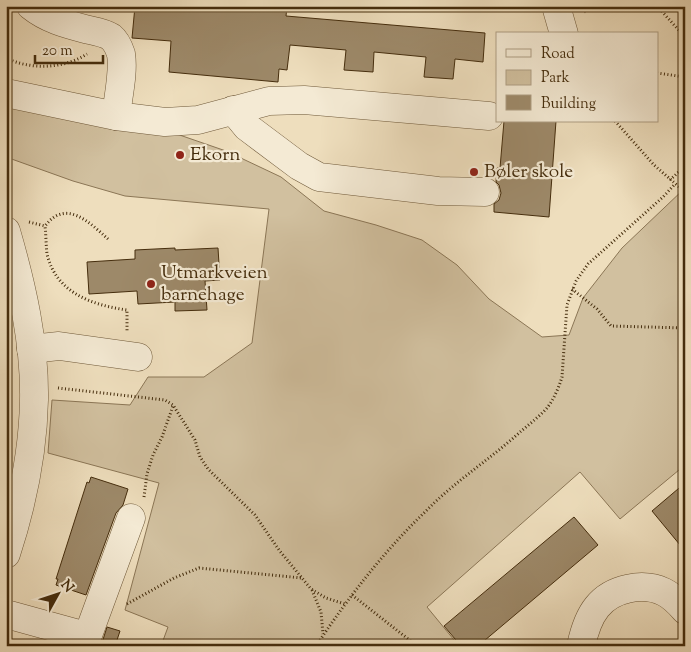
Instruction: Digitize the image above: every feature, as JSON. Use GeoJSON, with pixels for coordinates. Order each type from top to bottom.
{"type":"FeatureCollection","features":[{"type":"Feature","properties":{"kind":"street"},"geometry":{"type":"LineString","coordinates":[[31,6],[52,19],[112,38],[121,54],[122,67],[116,116]]}},
{"type":"Feature","properties":{"kind":"street"},"geometry":{"type":"LineString","coordinates":[[556,6],[563,32]]}},
{"type":"Feature","properties":{"kind":"street"},"geometry":{"type":"LineString","coordinates":[[6,93],[116,116],[165,122],[198,120],[269,101],[304,100],[489,116]]}},
{"type":"Feature","properties":{"kind":"street"},"geometry":{"type":"LineString","coordinates":[[233,110],[247,127],[298,166],[319,177],[438,191],[485,192]]}},
{"type":"Feature","properties":{"kind":"street"},"geometry":{"type":"LineString","coordinates":[[6,231],[17,269],[31,349],[33,385],[28,464],[16,523],[6,554]]}},
{"type":"Feature","properties":{"kind":"street"},"geometry":{"type":"LineString","coordinates":[[31,349],[58,346],[131,356]]}},
{"type":"Feature","properties":{"kind":"street"},"geometry":{"type":"LineString","coordinates":[[6,614],[85,641],[131,518]]}},
{"type":"Feature","properties":{"kind":"street"},"geometry":{"type":"LineString","coordinates":[[581,646],[586,627],[597,607],[608,596],[626,589],[646,587],[665,592],[685,610]]}},
{"type":"Feature","properties":{"kind":"path"},"geometry":{"type":"LineString","coordinates":[[657,6],[685,37]]}},
{"type":"Feature","properties":{"kind":"path"},"geometry":{"type":"LineString","coordinates":[[6,58],[33,67],[56,65],[82,58],[112,38]]}},
{"type":"Feature","properties":{"kind":"path"},"geometry":{"type":"LineString","coordinates":[[658,73],[685,77]]}},
{"type":"Feature","properties":{"kind":"path"},"geometry":{"type":"LineString","coordinates":[[616,122],[634,144],[670,180],[685,192]]}},
{"type":"Feature","properties":{"kind":"path"},"geometry":{"type":"LineString","coordinates":[[670,180],[685,166]]}},
{"type":"Feature","properties":{"kind":"path"},"geometry":{"type":"LineString","coordinates":[[316,646],[352,595],[426,510],[502,448],[547,407],[559,386],[563,370],[567,305],[576,281],[588,264],[675,184]]}},
{"type":"Feature","properties":{"kind":"path"},"geometry":{"type":"LineString","coordinates":[[108,239],[87,221],[69,213],[59,215],[45,226],[47,253],[52,268],[66,288],[83,299],[99,305],[127,310],[127,339],[131,356]]}},
{"type":"Feature","properties":{"kind":"path"},"geometry":{"type":"LineString","coordinates":[[572,289],[597,309],[611,326],[685,328]]}},
{"type":"Feature","properties":{"kind":"path"},"geometry":{"type":"LineString","coordinates":[[33,385],[165,400],[173,405],[195,440],[200,458],[255,515],[279,550],[302,578],[312,589],[326,598],[345,604]]}},
{"type":"Feature","properties":{"kind":"path"},"geometry":{"type":"LineString","coordinates":[[131,518],[143,503],[147,474],[173,405]]}},
{"type":"Feature","properties":{"kind":"path"},"geometry":{"type":"LineString","coordinates":[[99,606],[116,610],[174,578],[199,568],[302,578]]}},
{"type":"Feature","properties":{"kind":"path"},"geometry":{"type":"LineString","coordinates":[[312,589],[321,612],[324,634]]}},
{"type":"Feature","properties":{"kind":"path"},"geometry":{"type":"LineString","coordinates":[[352,595],[417,646]]}},
{"type":"Feature","properties":{"kind":"path"},"geometry":{"type":"LineString","coordinates":[[489,646],[493,643],[495,646]]}},
{"type":"Feature","properties":{"kind":"green space"},"geometry":{"type":"Polygon","coordinates":[[[6,102],[168,131],[226,151],[281,177],[324,211],[422,240],[457,265],[489,299],[542,337],[569,335],[583,298],[622,248],[685,188],[685,465],[620,519],[580,472],[427,607],[459,646],[161,646],[168,627],[125,610],[159,483],[48,453],[52,400],[130,405],[148,377],[204,377],[252,343],[269,209],[125,196],[73,181],[6,157],[6,102]]]}},
{"type":"Feature","properties":{"kind":"building"},"geometry":{"type":"Polygon","coordinates":[[[135,6],[287,6],[286,16],[485,33],[483,62],[455,59],[453,79],[424,77],[426,57],[374,52],[373,72],[344,70],[346,50],[290,45],[287,70],[279,69],[278,82],[169,72],[171,41],[132,38],[135,6]]]}},
{"type":"Feature","properties":{"kind":"building"},"geometry":{"type":"Polygon","coordinates":[[[504,122],[556,122],[549,217],[494,212],[494,204],[499,200],[501,193],[496,182],[497,168],[500,168],[504,122]]]}},
{"type":"Feature","properties":{"kind":"building"},"geometry":{"type":"Polygon","coordinates":[[[175,248],[175,250],[218,248],[220,280],[205,281],[207,310],[175,311],[175,302],[138,304],[137,291],[89,294],[87,262],[135,259],[135,250],[175,248]]]}},
{"type":"Feature","properties":{"kind":"building"},"geometry":{"type":"Polygon","coordinates":[[[91,477],[128,489],[123,505],[116,513],[86,595],[56,585],[58,579],[56,579],[87,482],[89,483],[91,477]]]}},
{"type":"Feature","properties":{"kind":"building"},"geometry":{"type":"Polygon","coordinates":[[[685,483],[685,551],[652,511],[685,483]]]}},
{"type":"Feature","properties":{"kind":"building"},"geometry":{"type":"Polygon","coordinates":[[[574,517],[598,545],[478,646],[461,646],[444,626],[574,517]]]}},
{"type":"Feature","properties":{"kind":"building"},"geometry":{"type":"Polygon","coordinates":[[[107,627],[120,631],[115,646],[101,646],[107,627]]]}},
{"type":"Feature","properties":{"kind":"place","name":"Ekorn"},"geometry":{"type":"Point","coordinates":[180,155]}},
{"type":"Feature","properties":{"kind":"place","name":"Bøler skole"},"geometry":{"type":"Point","coordinates":[474,172]}},
{"type":"Feature","properties":{"kind":"place","name":"Utmarkveien barnehage"},"geometry":{"type":"Point","coordinates":[151,284]}}]}
